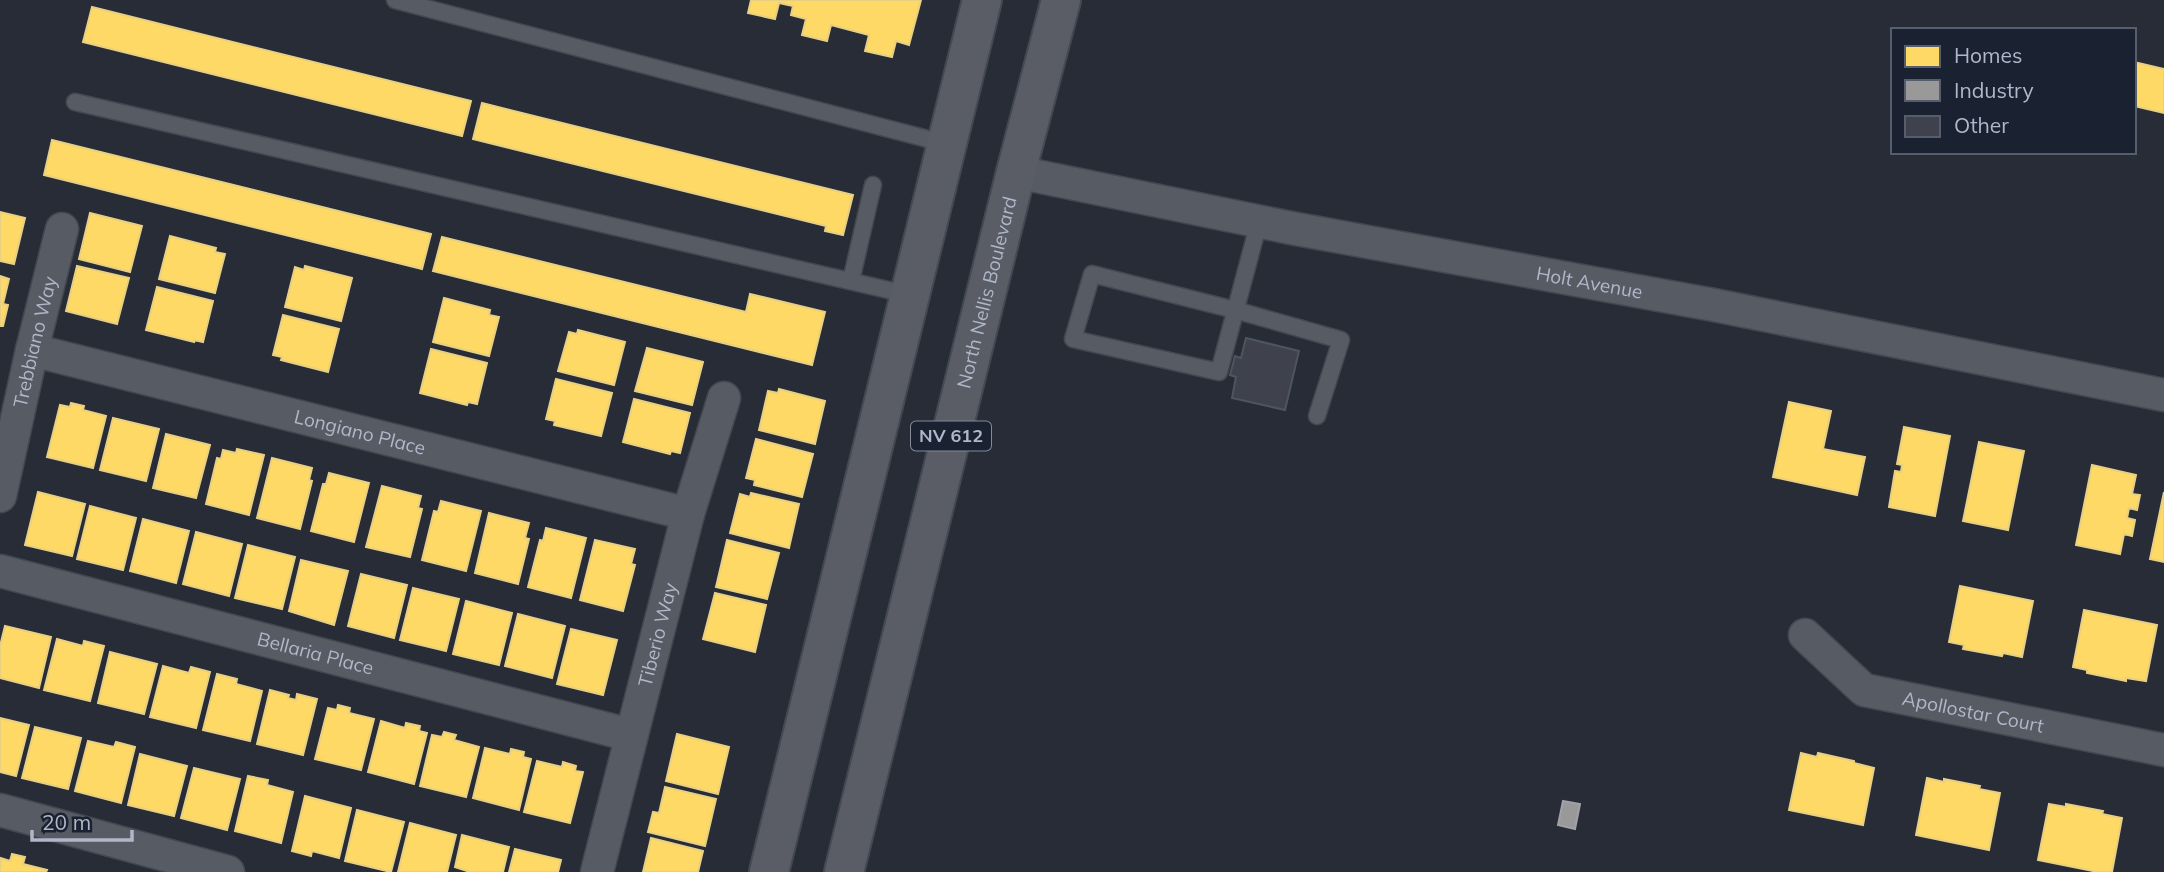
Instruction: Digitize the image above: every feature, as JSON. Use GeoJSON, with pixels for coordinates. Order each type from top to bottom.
{"type":"FeatureCollection","features":[{"type":"Feature","properties":{"kind":"main road"},"geometry":{"type":"LineString","coordinates":[[769,872],[982,0]]}},
{"type":"Feature","properties":{"kind":"main road","name":"North Nellis Boulevard"},"geometry":{"type":"LineString","coordinates":[[844,872],[1016,172],[1061,0]]}},
{"type":"Feature","properties":{"kind":"street","name":"Holt Avenue"},"geometry":{"type":"LineString","coordinates":[[1016,172],[1259,222],[1714,305],[2164,395]]}},
{"type":"Feature","properties":{"kind":"street","name":"Trebbiano Way"},"geometry":{"type":"LineString","coordinates":[[0,496],[62,229]]}},
{"type":"Feature","properties":{"kind":"street","name":"Longiano Place"},"geometry":{"type":"LineString","coordinates":[[32,350],[688,514]]}},
{"type":"Feature","properties":{"kind":"street","name":"Tiberio Way"},"geometry":{"type":"LineString","coordinates":[[597,872],[688,514],[724,398]]}},
{"type":"Feature","properties":{"kind":"street","name":"Bellaria Place"},"geometry":{"type":"LineString","coordinates":[[0,571],[630,735]]}},
{"type":"Feature","properties":{"kind":"street","name":"Apollostar Court"},"geometry":{"type":"LineString","coordinates":[[1805,635],[1864,690],[2164,750]]}},
{"type":"Feature","properties":{"kind":"street"},"geometry":{"type":"LineString","coordinates":[[0,810],[228,872]]}},
{"type":"Feature","properties":{"kind":"lane"},"geometry":{"type":"LineString","coordinates":[[395,0],[947,144]]}},
{"type":"Feature","properties":{"kind":"lane"},"geometry":{"type":"LineString","coordinates":[[75,102],[910,295]]}},
{"type":"Feature","properties":{"kind":"lane"},"geometry":{"type":"LineString","coordinates":[[850,281],[873,185]]}},
{"type":"Feature","properties":{"kind":"lane"},"geometry":{"type":"LineString","coordinates":[[1259,222],[1235,310],[1219,372],[1073,339],[1092,274],[1235,310],[1341,340],[1317,416]]}},
{"type":"Feature","properties":{"kind":"building: Homes"},"geometry":{"type":"Polygon","coordinates":[[[751,0],[921,0],[909,45],[896,41],[892,57],[865,51],[869,35],[831,25],[827,41],[802,35],[806,19],[791,15],[793,6],[779,3],[775,19],[748,13],[751,0]]]}},
{"type":"Feature","properties":{"kind":"building: Homes"},"geometry":{"type":"Polygon","coordinates":[[[92,7],[471,101],[462,136],[83,42],[92,7]]]}},
{"type":"Feature","properties":{"kind":"building: Homes"},"geometry":{"type":"Polygon","coordinates":[[[2136,62],[2164,69],[2164,113],[2136,106],[2136,62]]]}},
{"type":"Feature","properties":{"kind":"building: Homes"},"geometry":{"type":"Polygon","coordinates":[[[482,103],[853,195],[843,235],[825,231],[826,226],[473,139],[482,103]]]}},
{"type":"Feature","properties":{"kind":"building: Homes"},"geometry":{"type":"Polygon","coordinates":[[[52,140],[431,234],[422,269],[44,175],[52,140]]]}},
{"type":"Feature","properties":{"kind":"building: Homes"},"geometry":{"type":"Polygon","coordinates":[[[0,212],[25,218],[14,264],[0,261],[0,212]]]}},
{"type":"Feature","properties":{"kind":"building: Homes"},"geometry":{"type":"Polygon","coordinates":[[[90,213],[142,226],[130,272],[79,259],[90,213]]]}},
{"type":"Feature","properties":{"kind":"building: Homes"},"geometry":{"type":"Polygon","coordinates":[[[170,236],[216,248],[215,252],[225,254],[215,293],[159,279],[170,236]]]}},
{"type":"Feature","properties":{"kind":"building: Homes"},"geometry":{"type":"Polygon","coordinates":[[[442,237],[746,312],[750,294],[825,312],[812,365],[433,271],[442,237]]]}},
{"type":"Feature","properties":{"kind":"building: Homes"},"geometry":{"type":"Polygon","coordinates":[[[77,266],[129,278],[117,324],[66,311],[77,266]]]}},
{"type":"Feature","properties":{"kind":"building: Homes"},"geometry":{"type":"Polygon","coordinates":[[[305,266],[352,278],[341,321],[285,307],[295,267],[304,270],[305,266]]]}},
{"type":"Feature","properties":{"kind":"building: Homes"},"geometry":{"type":"Polygon","coordinates":[[[0,276],[9,279],[3,304],[8,305],[3,326],[0,326],[0,276]]]}},
{"type":"Feature","properties":{"kind":"building: Homes"},"geometry":{"type":"Polygon","coordinates":[[[157,287],[213,301],[203,342],[146,330],[157,287]]]}},
{"type":"Feature","properties":{"kind":"building: Homes"},"geometry":{"type":"Polygon","coordinates":[[[444,298],[490,310],[489,315],[499,317],[489,356],[433,342],[444,298]]]}},
{"type":"Feature","properties":{"kind":"building: Homes"},"geometry":{"type":"Polygon","coordinates":[[[283,315],[339,329],[328,372],[281,360],[282,357],[273,355],[283,315]]]}},
{"type":"Feature","properties":{"kind":"building: Homes"},"geometry":{"type":"Polygon","coordinates":[[[578,330],[625,342],[614,385],[558,371],[569,332],[577,334],[578,330]]]}},
{"type":"Feature","properties":{"kind":"building: Homes"},"geometry":{"type":"Polygon","coordinates":[[[647,348],[703,362],[692,405],[635,391],[647,348]]]}},
{"type":"Feature","properties":{"kind":"building: Homes"},"geometry":{"type":"Polygon","coordinates":[[[431,349],[487,363],[477,404],[468,402],[467,405],[420,393],[431,349]]]}},
{"type":"Feature","properties":{"kind":"building: Homes"},"geometry":{"type":"Polygon","coordinates":[[[556,379],[612,393],[601,436],[554,425],[555,421],[546,419],[556,379]]]}},
{"type":"Feature","properties":{"kind":"building: Homes"},"geometry":{"type":"Polygon","coordinates":[[[779,389],[825,401],[815,444],[759,430],[768,391],[778,393],[779,389]]]}},
{"type":"Feature","properties":{"kind":"building: Homes"},"geometry":{"type":"Polygon","coordinates":[[[634,399],[690,413],[680,453],[671,451],[670,454],[623,442],[634,399]]]}},
{"type":"Feature","properties":{"kind":"building: Homes"},"geometry":{"type":"Polygon","coordinates":[[[1789,402],[1831,411],[1823,449],[1865,457],[1857,495],[1773,477],[1789,402]]]}},
{"type":"Feature","properties":{"kind":"building: Homes"},"geometry":{"type":"Polygon","coordinates":[[[71,403],[84,406],[83,410],[106,416],[93,468],[47,457],[60,405],[70,407],[71,403]]]}},
{"type":"Feature","properties":{"kind":"building: Homes"},"geometry":{"type":"Polygon","coordinates":[[[113,418],[159,429],[146,481],[100,470],[113,418]]]}},
{"type":"Feature","properties":{"kind":"building: Homes"},"geometry":{"type":"Polygon","coordinates":[[[1904,427],[1950,436],[1935,516],[1889,507],[1895,471],[1901,472],[1902,465],[1897,464],[1904,427]]]}},
{"type":"Feature","properties":{"kind":"building: Homes"},"geometry":{"type":"Polygon","coordinates":[[[166,434],[210,445],[196,498],[153,488],[166,434]]]}},
{"type":"Feature","properties":{"kind":"building: Homes"},"geometry":{"type":"Polygon","coordinates":[[[756,439],[813,454],[802,497],[754,485],[755,480],[746,478],[756,439]]]}},
{"type":"Feature","properties":{"kind":"building: Homes"},"geometry":{"type":"Polygon","coordinates":[[[1979,442],[2024,451],[2008,530],[1963,521],[1979,442]]]}},
{"type":"Feature","properties":{"kind":"building: Homes"},"geometry":{"type":"Polygon","coordinates":[[[237,449],[264,455],[249,515],[206,504],[217,458],[221,459],[223,450],[236,453],[237,449]]]}},
{"type":"Feature","properties":{"kind":"building: Homes"},"geometry":{"type":"Polygon","coordinates":[[[272,458],[312,468],[309,480],[312,481],[300,529],[257,518],[272,458]]]}},
{"type":"Feature","properties":{"kind":"building: Homes"},"geometry":{"type":"Polygon","coordinates":[[[2092,465],[2136,475],[2132,494],[2140,495],[2137,510],[2129,508],[2127,518],[2135,520],[2132,536],[2124,534],[2120,554],[2076,545],[2092,465]]]}},
{"type":"Feature","properties":{"kind":"building: Homes"},"geometry":{"type":"Polygon","coordinates":[[[329,473],[369,483],[354,542],[311,531],[323,484],[326,484],[329,473]]]}},
{"type":"Feature","properties":{"kind":"building: Homes"},"geometry":{"type":"Polygon","coordinates":[[[382,486],[421,496],[418,508],[422,509],[410,557],[366,547],[382,486]]]}},
{"type":"Feature","properties":{"kind":"building: Homes"},"geometry":{"type":"Polygon","coordinates":[[[38,492],[85,504],[72,556],[25,545],[38,492]]]}},
{"type":"Feature","properties":{"kind":"building: Homes"},"geometry":{"type":"Polygon","coordinates":[[[2164,492],[2164,562],[2150,559],[2164,492]]]}},
{"type":"Feature","properties":{"kind":"building: Homes"},"geometry":{"type":"Polygon","coordinates":[[[751,493],[799,504],[789,548],[730,533],[740,494],[750,497],[751,493]]]}},
{"type":"Feature","properties":{"kind":"building: Homes"},"geometry":{"type":"Polygon","coordinates":[[[441,501],[481,511],[466,571],[422,560],[434,511],[438,512],[441,501]]]}},
{"type":"Feature","properties":{"kind":"building: Homes"},"geometry":{"type":"Polygon","coordinates":[[[90,506],[136,518],[123,570],[77,559],[90,506]]]}},
{"type":"Feature","properties":{"kind":"building: Homes"},"geometry":{"type":"Polygon","coordinates":[[[489,513],[529,523],[525,538],[529,539],[518,584],[475,573],[489,513]]]}},
{"type":"Feature","properties":{"kind":"building: Homes"},"geometry":{"type":"Polygon","coordinates":[[[143,519],[189,531],[176,583],[130,571],[143,519]]]}},
{"type":"Feature","properties":{"kind":"building: Homes"},"geometry":{"type":"Polygon","coordinates":[[[546,528],[586,538],[571,598],[528,587],[540,540],[543,541],[546,528]]]}},
{"type":"Feature","properties":{"kind":"building: Homes"},"geometry":{"type":"Polygon","coordinates":[[[196,532],[242,544],[229,596],[183,584],[196,532]]]}},
{"type":"Feature","properties":{"kind":"building: Homes"},"geometry":{"type":"Polygon","coordinates":[[[595,540],[635,549],[631,564],[635,565],[623,611],[580,600],[595,540]]]}},
{"type":"Feature","properties":{"kind":"building: Homes"},"geometry":{"type":"Polygon","coordinates":[[[727,540],[779,553],[767,599],[716,587],[727,540]]]}},
{"type":"Feature","properties":{"kind":"building: Homes"},"geometry":{"type":"Polygon","coordinates":[[[248,545],[295,557],[282,609],[235,598],[248,545]]]}},
{"type":"Feature","properties":{"kind":"building: Homes"},"geometry":{"type":"Polygon","coordinates":[[[301,560],[348,571],[334,625],[289,611],[301,560]]]}},
{"type":"Feature","properties":{"kind":"building: Homes"},"geometry":{"type":"Polygon","coordinates":[[[361,574],[407,585],[394,638],[348,626],[361,574]]]}},
{"type":"Feature","properties":{"kind":"building: Homes"},"geometry":{"type":"Polygon","coordinates":[[[1960,586],[2033,601],[2022,657],[1963,649],[1964,645],[1949,642],[1960,586]]]}},
{"type":"Feature","properties":{"kind":"building: Homes"},"geometry":{"type":"Polygon","coordinates":[[[413,588],[459,599],[446,651],[400,640],[413,588]]]}},
{"type":"Feature","properties":{"kind":"building: Homes"},"geometry":{"type":"Polygon","coordinates":[[[715,593],[766,605],[755,652],[703,639],[715,593]]]}},
{"type":"Feature","properties":{"kind":"building: Homes"},"geometry":{"type":"Polygon","coordinates":[[[466,601],[512,613],[499,665],[453,654],[466,601]]]}},
{"type":"Feature","properties":{"kind":"building: Homes"},"geometry":{"type":"Polygon","coordinates":[[[2084,610],[2157,625],[2146,681],[2126,678],[2126,681],[2087,673],[2087,670],[2073,667],[2084,610]]]}},
{"type":"Feature","properties":{"kind":"building: Homes"},"geometry":{"type":"Polygon","coordinates":[[[518,614],[565,626],[552,678],[505,666],[518,614]]]}},
{"type":"Feature","properties":{"kind":"building: Homes"},"geometry":{"type":"Polygon","coordinates":[[[5,626],[51,637],[39,688],[0,678],[0,646],[5,626]]]}},
{"type":"Feature","properties":{"kind":"building: Homes"},"geometry":{"type":"Polygon","coordinates":[[[571,629],[617,640],[603,695],[557,684],[571,629]]]}},
{"type":"Feature","properties":{"kind":"building: Homes"},"geometry":{"type":"Polygon","coordinates":[[[57,639],[83,646],[84,641],[104,646],[90,701],[44,690],[57,639]]]}},
{"type":"Feature","properties":{"kind":"building: Homes"},"geometry":{"type":"Polygon","coordinates":[[[110,652],[157,664],[144,714],[98,703],[110,652]]]}},
{"type":"Feature","properties":{"kind":"building: Homes"},"geometry":{"type":"Polygon","coordinates":[[[163,666],[189,673],[191,667],[210,672],[196,728],[150,717],[163,666]]]}},
{"type":"Feature","properties":{"kind":"building: Homes"},"geometry":{"type":"Polygon","coordinates":[[[217,674],[237,679],[236,684],[262,691],[250,741],[203,730],[217,674]]]}},
{"type":"Feature","properties":{"kind":"building: Homes"},"geometry":{"type":"Polygon","coordinates":[[[270,690],[289,695],[288,698],[296,700],[297,694],[317,699],[303,755],[257,744],[270,690]]]}},
{"type":"Feature","properties":{"kind":"building: Homes"},"geometry":{"type":"Polygon","coordinates":[[[338,705],[350,708],[349,713],[374,719],[361,770],[315,759],[328,708],[337,710],[338,705]]]}},
{"type":"Feature","properties":{"kind":"building: Homes"},"geometry":{"type":"Polygon","coordinates":[[[0,718],[29,725],[16,776],[0,772],[0,718]]]}},
{"type":"Feature","properties":{"kind":"building: Homes"},"geometry":{"type":"Polygon","coordinates":[[[381,721],[405,728],[406,723],[420,726],[419,731],[427,733],[414,784],[368,772],[381,721]]]}},
{"type":"Feature","properties":{"kind":"building: Homes"},"geometry":{"type":"Polygon","coordinates":[[[35,727],[81,738],[68,789],[22,778],[35,727]]]}},
{"type":"Feature","properties":{"kind":"building: Homes"},"geometry":{"type":"Polygon","coordinates":[[[444,732],[456,735],[454,740],[479,747],[466,797],[420,786],[432,735],[442,737],[444,732]]]}},
{"type":"Feature","properties":{"kind":"building: Homes"},"geometry":{"type":"Polygon","coordinates":[[[677,734],[729,747],[718,794],[666,781],[677,734]]]}},
{"type":"Feature","properties":{"kind":"building: Homes"},"geometry":{"type":"Polygon","coordinates":[[[88,741],[114,747],[116,742],[135,747],[121,803],[75,791],[88,741]]]}},
{"type":"Feature","properties":{"kind":"building: Homes"},"geometry":{"type":"Polygon","coordinates":[[[485,748],[510,754],[511,749],[524,752],[523,757],[531,759],[519,810],[473,798],[485,748]]]}},
{"type":"Feature","properties":{"kind":"building: Homes"},"geometry":{"type":"Polygon","coordinates":[[[1801,753],[1817,757],[1818,753],[1874,768],[1863,825],[1789,810],[1801,753]]]}},
{"type":"Feature","properties":{"kind":"building: Homes"},"geometry":{"type":"Polygon","coordinates":[[[140,754],[187,766],[174,816],[128,805],[140,754]]]}},
{"type":"Feature","properties":{"kind":"building: Homes"},"geometry":{"type":"Polygon","coordinates":[[[537,761],[562,767],[563,762],[576,766],[575,771],[583,772],[570,823],[524,812],[537,761]]]}},
{"type":"Feature","properties":{"kind":"building: Homes"},"geometry":{"type":"Polygon","coordinates":[[[194,768],[240,779],[227,830],[181,818],[194,768]]]}},
{"type":"Feature","properties":{"kind":"building: Homes"},"geometry":{"type":"Polygon","coordinates":[[[248,776],[268,780],[267,785],[293,792],[281,843],[235,831],[248,776]]]}},
{"type":"Feature","properties":{"kind":"building: Homes"},"geometry":{"type":"Polygon","coordinates":[[[1927,778],[1980,786],[1979,789],[2000,793],[1989,850],[1916,835],[1927,778]]]}},
{"type":"Feature","properties":{"kind":"building: Homes"},"geometry":{"type":"Polygon","coordinates":[[[665,787],[716,799],[705,846],[648,832],[653,812],[659,813],[665,787]]]}},
{"type":"Feature","properties":{"kind":"building: Homes"},"geometry":{"type":"Polygon","coordinates":[[[305,796],[351,808],[339,858],[312,851],[311,856],[292,851],[305,796]]]}},
{"type":"Feature","properties":{"kind":"building: Homes"},"geometry":{"type":"Polygon","coordinates":[[[2049,804],[2066,807],[2066,804],[2103,811],[2102,814],[2122,818],[2112,872],[2098,872],[2038,860],[2049,804]]]}},
{"type":"Feature","properties":{"kind":"building: Homes"},"geometry":{"type":"Polygon","coordinates":[[[357,810],[404,822],[391,872],[345,861],[357,810]]]}},
{"type":"Feature","properties":{"kind":"building: Homes"},"geometry":{"type":"Polygon","coordinates":[[[410,823],[456,835],[447,872],[398,872],[410,823]]]}},
{"type":"Feature","properties":{"kind":"building: Homes"},"geometry":{"type":"Polygon","coordinates":[[[462,835],[509,847],[503,872],[470,872],[455,867],[462,835]]]}},
{"type":"Feature","properties":{"kind":"building: Homes"},"geometry":{"type":"Polygon","coordinates":[[[651,838],[703,851],[698,872],[643,872],[651,838]]]}},
{"type":"Feature","properties":{"kind":"building: Homes"},"geometry":{"type":"Polygon","coordinates":[[[515,849],[561,860],[558,872],[509,872],[515,849]]]}},
{"type":"Feature","properties":{"kind":"building: Homes"},"geometry":{"type":"Polygon","coordinates":[[[12,854],[25,857],[23,864],[47,870],[0,872],[1,858],[10,861],[12,854]]]}},
{"type":"Feature","properties":{"kind":"building: Industry"},"geometry":{"type":"Polygon","coordinates":[[[1563,801],[1580,804],[1575,829],[1558,825],[1563,801]]]}},
{"type":"Feature","properties":{"kind":"building: Other"},"geometry":{"type":"Polygon","coordinates":[[[1246,338],[1299,351],[1285,410],[1232,398],[1236,377],[1230,375],[1235,356],[1241,358],[1246,338]]]}}]}
